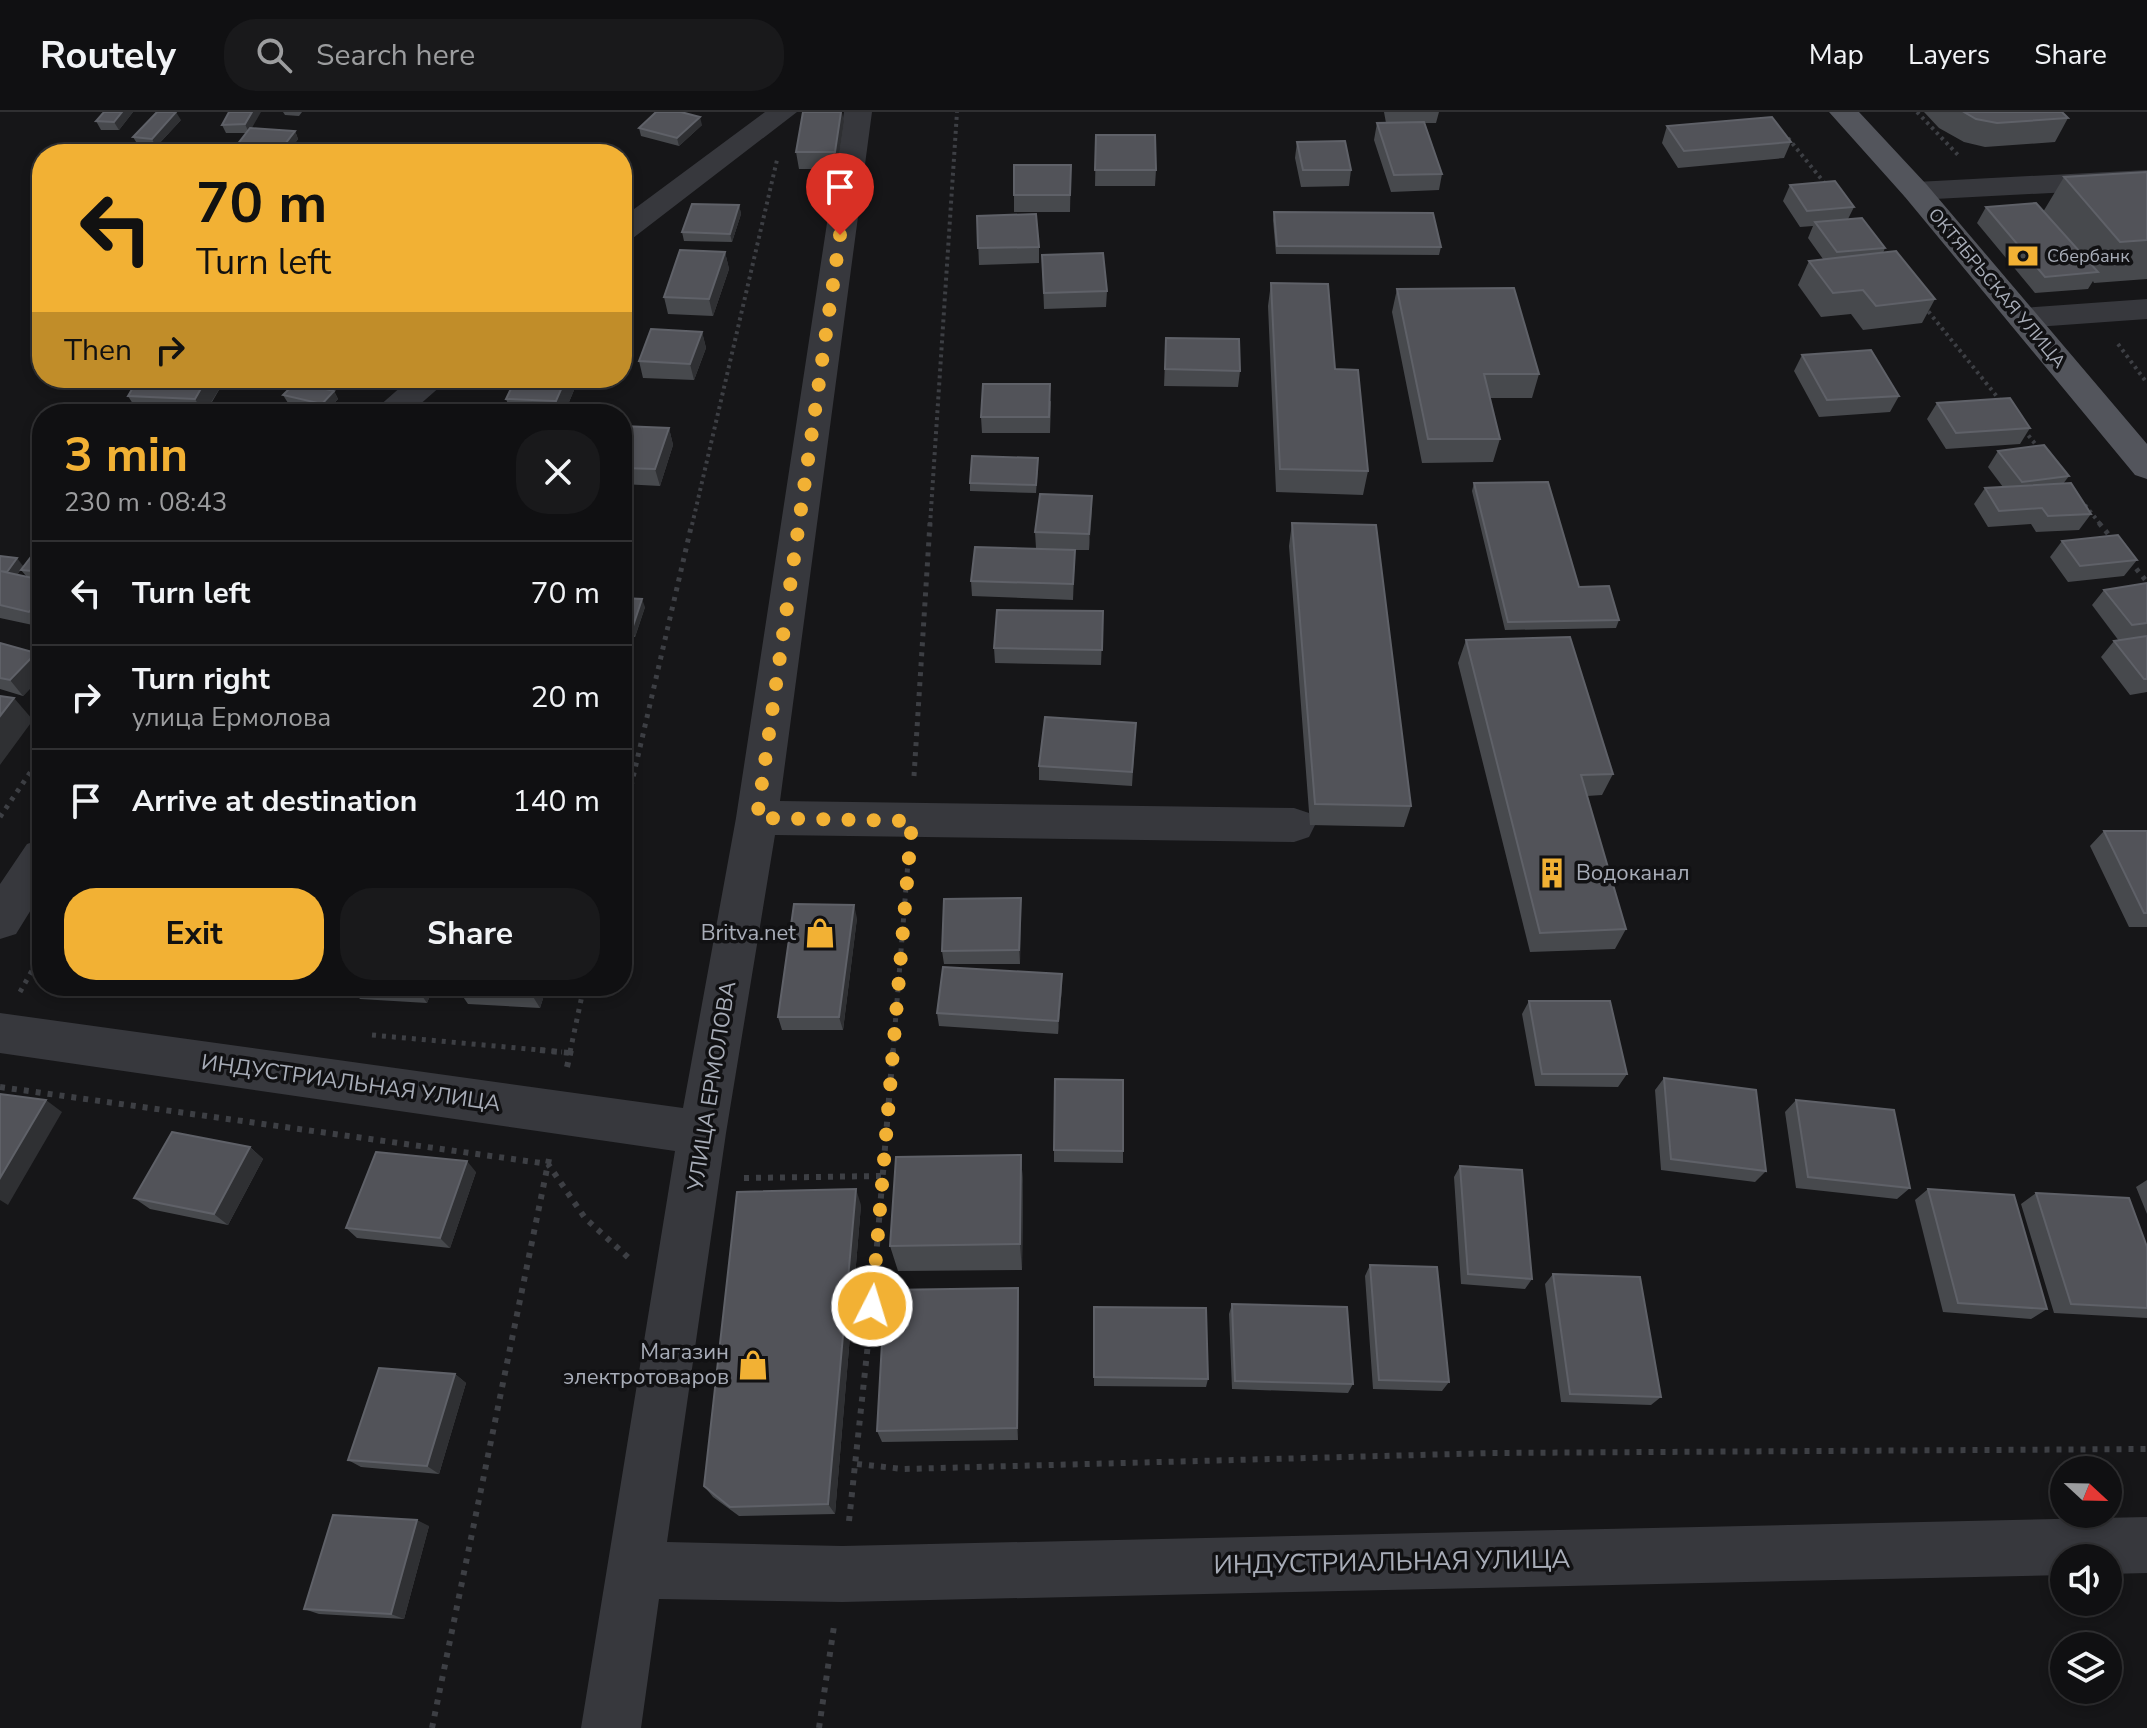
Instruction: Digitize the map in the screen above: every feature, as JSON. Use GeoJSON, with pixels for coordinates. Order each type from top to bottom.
{"type":"FeatureCollection","features":[{"type":"Feature","properties":{"kind":"main road","name":"ОКТЯБРЬСКАЯ УЛИЦА"},"geometry":{"type":"LineString","coordinates":[[1843,112],[1916,191],[2147,467]]}},
{"type":"Feature","properties":{"kind":"street"},"geometry":{"type":"LineString","coordinates":[[632,225],[783,112]]}},
{"type":"Feature","properties":{"kind":"street","name":"УЛИЦА ЕРМОЛОВА"},"geometry":{"type":"LineString","coordinates":[[611,1728],[702,1133],[757,818],[858,112]]}},
{"type":"Feature","properties":{"kind":"street"},"geometry":{"type":"LineString","coordinates":[[1916,191],[2147,179]]}},
{"type":"Feature","properties":{"kind":"street"},"geometry":{"type":"LineString","coordinates":[[2022,318],[2147,309]]}},
{"type":"Feature","properties":{"kind":"street"},"geometry":{"type":"LineString","coordinates":[[400,404],[420,388]]}},
{"type":"Feature","properties":{"kind":"street"},"geometry":{"type":"LineString","coordinates":[[757,818],[1294,825]]}},
{"type":"Feature","properties":{"kind":"street"},"geometry":{"type":"LineString","coordinates":[[0,921],[32,871]]}},
{"type":"Feature","properties":{"kind":"street","name":"ИНДУСТРИАЛЬНАЯ УЛИЦА"},"geometry":{"type":"LineString","coordinates":[[0,1033],[702,1133]]}},
{"type":"Feature","properties":{"kind":"street","name":"ИНДУСТРИАЛЬНАЯ УЛИЦА"},"geometry":{"type":"LineString","coordinates":[[636,1570],[842,1574],[2147,1545]]}},
{"type":"Feature","properties":{"kind":"path"},"geometry":{"type":"LineString","coordinates":[[872,1306],[912,821],[957,112]]}},
{"type":"Feature","properties":{"kind":"path"},"geometry":{"type":"LineString","coordinates":[[1917,112],[1960,157],[2002,187]]}},
{"type":"Feature","properties":{"kind":"path"},"geometry":{"type":"LineString","coordinates":[[1783,132],[1831,191]]}},
{"type":"Feature","properties":{"kind":"path"},"geometry":{"type":"LineString","coordinates":[[632,782],[768,204]]}},
{"type":"Feature","properties":{"kind":"path"},"geometry":{"type":"LineString","coordinates":[[1920,301],[2009,411]]}},
{"type":"Feature","properties":{"kind":"path"},"geometry":{"type":"LineString","coordinates":[[2111,312],[2119,351],[2147,383]]}},
{"type":"Feature","properties":{"kind":"path"},"geometry":{"type":"LineString","coordinates":[[2019,423],[2048,460]]}},
{"type":"Feature","properties":{"kind":"path"},"geometry":{"type":"LineString","coordinates":[[2078,497],[2117,545]]}},
{"type":"Feature","properties":{"kind":"path"},"geometry":{"type":"LineString","coordinates":[[2127,558],[2147,582]]}},
{"type":"Feature","properties":{"kind":"path"},"geometry":{"type":"LineString","coordinates":[[0,817],[32,770]]}},
{"type":"Feature","properties":{"kind":"path"},"geometry":{"type":"LineString","coordinates":[[432,1728],[582,996]]}},
{"type":"Feature","properties":{"kind":"path"},"geometry":{"type":"LineString","coordinates":[[0,1087],[548,1164],[585,1218],[643,1271],[681,1284]]}},
{"type":"Feature","properties":{"kind":"path"},"geometry":{"type":"LineString","coordinates":[[696,1179],[883,1176]]}},
{"type":"Feature","properties":{"kind":"path"},"geometry":{"type":"LineString","coordinates":[[857,1464],[903,1469],[1492,1453],[2147,1449]]}},
{"type":"Feature","properties":{"kind":"building"},"geometry":{"type":"Polygon","coordinates":[[[104,112],[122,112],[114,122],[96,121],[104,112]]]}},
{"type":"Feature","properties":{"kind":"building"},"geometry":{"type":"Polygon","coordinates":[[[157,112],[176,112],[152,139],[133,137],[157,112]]]}},
{"type":"Feature","properties":{"kind":"building"},"geometry":{"type":"Polygon","coordinates":[[[229,112],[252,112],[245,124],[222,125],[229,112]]]}},
{"type":"Feature","properties":{"kind":"building"},"geometry":{"type":"Polygon","coordinates":[[[656,112],[681,112],[700,117],[677,138],[639,128],[656,112]]]}},
{"type":"Feature","properties":{"kind":"building"},"geometry":{"type":"Polygon","coordinates":[[[803,112],[841,112],[835,152],[796,152],[803,112]]]}},
{"type":"Feature","properties":{"kind":"building"},"geometry":{"type":"Polygon","coordinates":[[[1964,112],[2062,112],[2068,118],[1997,123],[1976,119],[1964,112]]]}},
{"type":"Feature","properties":{"kind":"building"},"geometry":{"type":"Polygon","coordinates":[[[1772,117],[1791,142],[1684,151],[1667,126],[1772,117]]]}},
{"type":"Feature","properties":{"kind":"building"},"geometry":{"type":"Polygon","coordinates":[[[1424,122],[1442,174],[1394,175],[1377,123],[1424,122]]]}},
{"type":"Feature","properties":{"kind":"building"},"geometry":{"type":"Polygon","coordinates":[[[250,128],[295,131],[285,144],[238,144],[250,128]]]}},
{"type":"Feature","properties":{"kind":"building"},"geometry":{"type":"Polygon","coordinates":[[[1096,135],[1155,135],[1156,170],[1095,170],[1096,135]]]}},
{"type":"Feature","properties":{"kind":"building"},"geometry":{"type":"Polygon","coordinates":[[[1345,141],[1351,170],[1303,170],[1297,142],[1345,141]]]}},
{"type":"Feature","properties":{"kind":"building"},"geometry":{"type":"Polygon","coordinates":[[[1014,165],[1071,165],[1070,195],[1014,195],[1014,165]]]}},
{"type":"Feature","properties":{"kind":"building"},"geometry":{"type":"Polygon","coordinates":[[[2147,172],[2147,240],[2120,242],[2064,177],[2147,172]]]}},
{"type":"Feature","properties":{"kind":"building"},"geometry":{"type":"Polygon","coordinates":[[[1835,181],[1854,207],[1807,211],[1790,185],[1835,181]]]}},
{"type":"Feature","properties":{"kind":"building"},"geometry":{"type":"Polygon","coordinates":[[[2036,203],[2098,272],[2045,277],[1986,207],[2036,203]]]}},
{"type":"Feature","properties":{"kind":"building"},"geometry":{"type":"Polygon","coordinates":[[[692,204],[739,205],[730,234],[682,232],[692,204]]]}},
{"type":"Feature","properties":{"kind":"building"},"geometry":{"type":"Polygon","coordinates":[[[1274,212],[1433,213],[1441,247],[1277,246],[1274,212]]]}},
{"type":"Feature","properties":{"kind":"building"},"geometry":{"type":"Polygon","coordinates":[[[1036,214],[1039,247],[978,248],[977,216],[1036,214]]]}},
{"type":"Feature","properties":{"kind":"building"},"geometry":{"type":"Polygon","coordinates":[[[1862,218],[1885,248],[1837,252],[1815,222],[1862,218]]]}},
{"type":"Feature","properties":{"kind":"building"},"geometry":{"type":"Polygon","coordinates":[[[680,250],[725,252],[709,299],[664,297],[680,250]]]}},
{"type":"Feature","properties":{"kind":"building"},"geometry":{"type":"Polygon","coordinates":[[[1896,251],[1935,299],[1876,306],[1863,290],[1833,293],[1809,261],[1896,251]]]}},
{"type":"Feature","properties":{"kind":"building"},"geometry":{"type":"Polygon","coordinates":[[[1103,253],[1107,291],[1044,293],[1042,255],[1103,253]]]}},
{"type":"Feature","properties":{"kind":"building"},"geometry":{"type":"Polygon","coordinates":[[[1271,283],[1328,284],[1335,369],[1358,370],[1368,471],[1280,469],[1271,283]]]}},
{"type":"Feature","properties":{"kind":"building"},"geometry":{"type":"Polygon","coordinates":[[[1514,288],[1539,374],[1484,374],[1500,439],[1428,439],[1397,289],[1514,288]]]}},
{"type":"Feature","properties":{"kind":"building"},"geometry":{"type":"Polygon","coordinates":[[[651,329],[702,332],[690,364],[639,361],[651,329]]]}},
{"type":"Feature","properties":{"kind":"building"},"geometry":{"type":"Polygon","coordinates":[[[1166,338],[1239,339],[1240,371],[1165,369],[1166,338]]]}},
{"type":"Feature","properties":{"kind":"building"},"geometry":{"type":"Polygon","coordinates":[[[1871,350],[1899,396],[1827,400],[1802,355],[1871,350]]]}},
{"type":"Feature","properties":{"kind":"building"},"geometry":{"type":"Polygon","coordinates":[[[983,384],[1050,384],[1049,417],[981,417],[983,384]]]}},
{"type":"Feature","properties":{"kind":"building"},"geometry":{"type":"Polygon","coordinates":[[[133,388],[201,388],[195,399],[128,396],[133,388]]]}},
{"type":"Feature","properties":{"kind":"building"},"geometry":{"type":"Polygon","coordinates":[[[290,388],[334,391],[322,404],[283,395],[290,388]]]}},
{"type":"Feature","properties":{"kind":"building"},"geometry":{"type":"Polygon","coordinates":[[[511,388],[562,388],[556,401],[506,399],[511,388]]]}},
{"type":"Feature","properties":{"kind":"building"},"geometry":{"type":"Polygon","coordinates":[[[2010,398],[2030,428],[1956,433],[1937,403],[2010,398]]]}},
{"type":"Feature","properties":{"kind":"building"},"geometry":{"type":"Polygon","coordinates":[[[632,426],[669,428],[655,469],[632,468],[632,426]]]}},
{"type":"Feature","properties":{"kind":"building"},"geometry":{"type":"Polygon","coordinates":[[[2044,445],[2069,476],[2022,482],[1998,451],[2044,445]]]}},
{"type":"Feature","properties":{"kind":"building"},"geometry":{"type":"Polygon","coordinates":[[[972,456],[1038,458],[1036,485],[970,483],[972,456]]]}},
{"type":"Feature","properties":{"kind":"building"},"geometry":{"type":"Polygon","coordinates":[[[1548,482],[1579,587],[1609,586],[1619,620],[1508,622],[1474,483],[1548,482]]]}},
{"type":"Feature","properties":{"kind":"building"},"geometry":{"type":"Polygon","coordinates":[[[2071,483],[2091,514],[2048,516],[2042,508],[1999,511],[1985,488],[2071,483]]]}},
{"type":"Feature","properties":{"kind":"building"},"geometry":{"type":"Polygon","coordinates":[[[1040,494],[1092,496],[1089,534],[1035,532],[1040,494]]]}},
{"type":"Feature","properties":{"kind":"building"},"geometry":{"type":"Polygon","coordinates":[[[1292,523],[1376,525],[1411,806],[1315,804],[1292,523]]]}},
{"type":"Feature","properties":{"kind":"building"},"geometry":{"type":"Polygon","coordinates":[[[2118,535],[2137,560],[2080,566],[2062,541],[2118,535]]]}},
{"type":"Feature","properties":{"kind":"building"},"geometry":{"type":"Polygon","coordinates":[[[975,547],[1075,550],[1073,584],[971,581],[975,547]]]}},
{"type":"Feature","properties":{"kind":"building"},"geometry":{"type":"Polygon","coordinates":[[[0,556],[17,558],[7,572],[0,571],[0,556]]]}},
{"type":"Feature","properties":{"kind":"building"},"geometry":{"type":"Polygon","coordinates":[[[32,556],[32,571],[21,570],[32,556]]]}},
{"type":"Feature","properties":{"kind":"building"},"geometry":{"type":"Polygon","coordinates":[[[0,571],[32,578],[32,609],[29,612],[0,605],[0,571]]]}},
{"type":"Feature","properties":{"kind":"building"},"geometry":{"type":"Polygon","coordinates":[[[2147,583],[2147,623],[2132,625],[2104,590],[2147,583]]]}},
{"type":"Feature","properties":{"kind":"building"},"geometry":{"type":"Polygon","coordinates":[[[632,598],[642,599],[632,629],[632,598]]]}},
{"type":"Feature","properties":{"kind":"building"},"geometry":{"type":"Polygon","coordinates":[[[997,610],[1103,611],[1102,650],[994,648],[997,610]]]}},
{"type":"Feature","properties":{"kind":"building"},"geometry":{"type":"Polygon","coordinates":[[[2147,636],[2147,679],[2144,679],[2114,641],[2147,636]]]}},
{"type":"Feature","properties":{"kind":"building","name":"Водоканал"},"geometry":{"type":"Polygon","coordinates":[[[1570,637],[1613,774],[1581,775],[1626,929],[1540,933],[1466,640],[1570,637]]]}},
{"type":"Feature","properties":{"kind":"building"},"geometry":{"type":"Polygon","coordinates":[[[0,643],[32,652],[32,657],[10,680],[0,678],[0,643]]]}},
{"type":"Feature","properties":{"kind":"building"},"geometry":{"type":"Polygon","coordinates":[[[0,696],[14,698],[0,716],[0,696]]]}},
{"type":"Feature","properties":{"kind":"building"},"geometry":{"type":"Polygon","coordinates":[[[1045,717],[1136,723],[1132,772],[1039,766],[1045,717]]]}},
{"type":"Feature","properties":{"kind":"building"},"geometry":{"type":"Polygon","coordinates":[[[2104,831],[2147,831],[2147,913],[2144,913],[2104,831]]]}},
{"type":"Feature","properties":{"kind":"building"},"geometry":{"type":"Polygon","coordinates":[[[1021,898],[1019,950],[942,951],[944,899],[1021,898]]]}},
{"type":"Feature","properties":{"kind":"building"},"geometry":{"type":"Polygon","coordinates":[[[794,904],[854,905],[839,1017],[778,1017],[794,904]]]}},
{"type":"Feature","properties":{"kind":"building"},"geometry":{"type":"Polygon","coordinates":[[[943,967],[1062,974],[1058,1021],[937,1013],[943,967]]]}},
{"type":"Feature","properties":{"kind":"building"},"geometry":{"type":"Polygon","coordinates":[[[1529,1001],[1610,1001],[1627,1074],[1542,1074],[1529,1001]]]}},
{"type":"Feature","properties":{"kind":"building"},"geometry":{"type":"Polygon","coordinates":[[[1664,1078],[1756,1090],[1766,1171],[1671,1159],[1664,1078]]]}},
{"type":"Feature","properties":{"kind":"building"},"geometry":{"type":"Polygon","coordinates":[[[1055,1079],[1123,1080],[1123,1151],[1054,1150],[1055,1079]]]}},
{"type":"Feature","properties":{"kind":"building"},"geometry":{"type":"Polygon","coordinates":[[[0,1094],[46,1100],[0,1178],[0,1094]]]}},
{"type":"Feature","properties":{"kind":"building"},"geometry":{"type":"Polygon","coordinates":[[[1796,1100],[1894,1110],[1910,1188],[1808,1177],[1796,1100]]]}},
{"type":"Feature","properties":{"kind":"building"},"geometry":{"type":"Polygon","coordinates":[[[172,1132],[250,1147],[214,1214],[134,1198],[172,1132]]]}},
{"type":"Feature","properties":{"kind":"building"},"geometry":{"type":"Polygon","coordinates":[[[376,1152],[467,1161],[440,1238],[346,1228],[376,1152]]]}},
{"type":"Feature","properties":{"kind":"building"},"geometry":{"type":"Polygon","coordinates":[[[1021,1155],[1020,1244],[890,1246],[896,1157],[1021,1155]]]}},
{"type":"Feature","properties":{"kind":"building"},"geometry":{"type":"Polygon","coordinates":[[[1460,1166],[1522,1170],[1532,1279],[1468,1274],[1460,1166]]]}},
{"type":"Feature","properties":{"kind":"building"},"geometry":{"type":"Polygon","coordinates":[[[856,1189],[828,1504],[730,1507],[704,1486],[737,1192],[856,1189]]]}},
{"type":"Feature","properties":{"kind":"building"},"geometry":{"type":"Polygon","coordinates":[[[1928,1189],[2014,1195],[2047,1309],[1958,1303],[1928,1189]]]}},
{"type":"Feature","properties":{"kind":"building"},"geometry":{"type":"Polygon","coordinates":[[[2036,1193],[2129,1198],[2147,1247],[2147,1308],[2071,1304],[2036,1193]]]}},
{"type":"Feature","properties":{"kind":"building"},"geometry":{"type":"Polygon","coordinates":[[[1370,1265],[1437,1267],[1449,1382],[1379,1380],[1370,1265]]]}},
{"type":"Feature","properties":{"kind":"building"},"geometry":{"type":"Polygon","coordinates":[[[1553,1274],[1640,1277],[1661,1397],[1570,1394],[1553,1274]]]}},
{"type":"Feature","properties":{"kind":"building"},"geometry":{"type":"Polygon","coordinates":[[[1018,1288],[1017,1428],[877,1431],[885,1290],[1018,1288]]]}},
{"type":"Feature","properties":{"kind":"building"},"geometry":{"type":"Polygon","coordinates":[[[1232,1304],[1347,1307],[1353,1384],[1235,1381],[1232,1304]]]}},
{"type":"Feature","properties":{"kind":"building"},"geometry":{"type":"Polygon","coordinates":[[[1094,1307],[1206,1308],[1208,1379],[1094,1377],[1094,1307]]]}},
{"type":"Feature","properties":{"kind":"building"},"geometry":{"type":"Polygon","coordinates":[[[379,1368],[455,1374],[427,1466],[348,1460],[379,1368]]]}},
{"type":"Feature","properties":{"kind":"building"},"geometry":{"type":"Polygon","coordinates":[[[333,1515],[417,1520],[391,1614],[304,1609],[333,1515]]]}},
{"type":"Feature","properties":{"kind":"place","name":"Сбербанк"},"geometry":{"type":"Point","coordinates":[2023,256]}},
{"type":"Feature","properties":{"kind":"place","name":"Водоканал"},"geometry":{"type":"Point","coordinates":[1552,873]}},
{"type":"Feature","properties":{"kind":"place","name":"Britva.net"},"geometry":{"type":"Point","coordinates":[820,933]}},
{"type":"Feature","properties":{"kind":"place","name":"Магазин электротоваров"},"geometry":{"type":"Point","coordinates":[753,1365]}},
{"type":"Feature","properties":{"kind":"route"},"geometry":{"type":"LineString","coordinates":[[840,235],[757,818],[912,821],[872,1306]]}}]}
